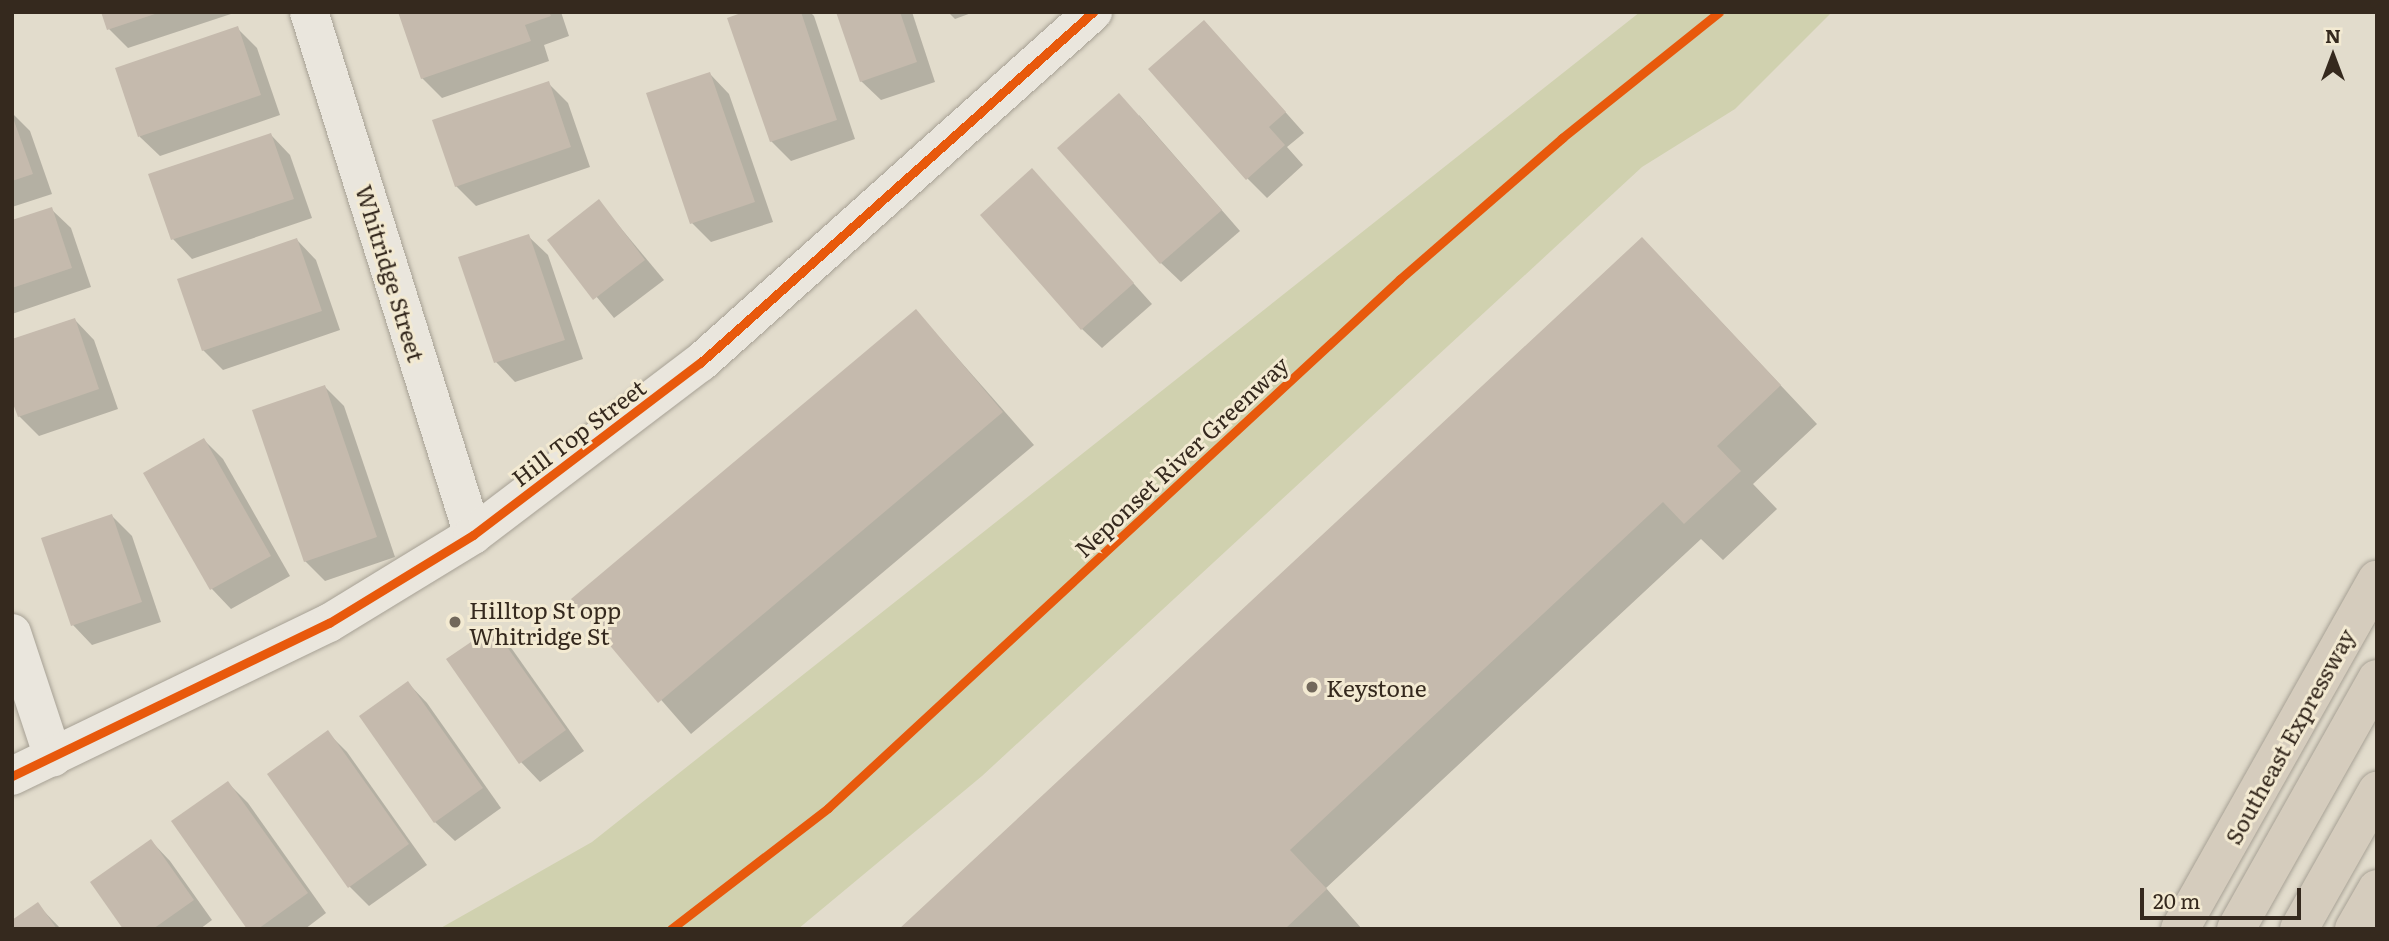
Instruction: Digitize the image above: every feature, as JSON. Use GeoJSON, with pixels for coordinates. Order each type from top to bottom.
{"type":"FeatureCollection","features":[{"type":"Feature","properties":{"kind":"highway","name":"Southeast Expressway"},"geometry":{"type":"LineString","coordinates":[[2180,929],[2377,580]]}},
{"type":"Feature","properties":{"kind":"highway"},"geometry":{"type":"LineString","coordinates":[[2236,929],[2377,679]]}},
{"type":"Feature","properties":{"kind":"highway"},"geometry":{"type":"LineString","coordinates":[[2299,929],[2377,790]]}},
{"type":"Feature","properties":{"kind":"highway"},"geometry":{"type":"LineString","coordinates":[[2354,929],[2377,889]]}},
{"type":"Feature","properties":{"kind":"street","name":"Whitridge Street"},"geometry":{"type":"LineString","coordinates":[[309,12],[473,535]]}},
{"type":"Feature","properties":{"kind":"street","name":"Hill Top Street"},"geometry":{"type":"LineString","coordinates":[[12,776],[329,623],[473,535],[700,363],[1093,12]]}},
{"type":"Feature","properties":{"kind":"street"},"geometry":{"type":"LineString","coordinates":[[12,633],[53,757]]}},
{"type":"Feature","properties":{"kind":"green space"},"geometry":{"type":"Polygon","coordinates":[[[1640,12],[1832,12],[1735,109],[1642,167],[982,776],[798,929],[439,929],[592,842],[1640,12]]]}},
{"type":"Feature","properties":{"kind":"building"},"geometry":{"type":"Polygon","coordinates":[[[101,12],[158,12],[158,13],[107,30],[101,12]]]}},
{"type":"Feature","properties":{"kind":"building"},"geometry":{"type":"Polygon","coordinates":[[[398,12],[549,12],[551,16],[525,25],[531,41],[421,79],[398,12]]]}},
{"type":"Feature","properties":{"kind":"building"},"geometry":{"type":"Polygon","coordinates":[[[744,12],[801,12],[837,120],[770,142],[727,18],[744,12]]]}},
{"type":"Feature","properties":{"kind":"building"},"geometry":{"type":"Polygon","coordinates":[[[836,12],[900,12],[917,62],[860,82],[836,12]]]}},
{"type":"Feature","properties":{"kind":"building"},"geometry":{"type":"Polygon","coordinates":[[[1204,20],[1286,112],[1269,127],[1285,145],[1246,180],[1148,69],[1204,20]]]}},
{"type":"Feature","properties":{"kind":"building"},"geometry":{"type":"Polygon","coordinates":[[[238,26],[261,95],[138,137],[115,68],[238,26]]]}},
{"type":"Feature","properties":{"kind":"building"},"geometry":{"type":"Polygon","coordinates":[[[710,72],[755,202],[690,224],[646,93],[710,72]]]}},
{"type":"Feature","properties":{"kind":"building"},"geometry":{"type":"Polygon","coordinates":[[[549,81],[571,147],[455,187],[432,120],[549,81]]]}},
{"type":"Feature","properties":{"kind":"building"},"geometry":{"type":"Polygon","coordinates":[[[1119,93],[1222,210],[1160,264],[1057,148],[1119,93]]]}},
{"type":"Feature","properties":{"kind":"building"},"geometry":{"type":"Polygon","coordinates":[[[12,115],[33,174],[12,181],[12,115]]]}},
{"type":"Feature","properties":{"kind":"building"},"geometry":{"type":"Polygon","coordinates":[[[271,133],[294,199],[171,240],[148,174],[271,133]]]}},
{"type":"Feature","properties":{"kind":"building"},"geometry":{"type":"Polygon","coordinates":[[[1032,168],[1134,283],[1081,330],[980,215],[1032,168]]]}},
{"type":"Feature","properties":{"kind":"building"},"geometry":{"type":"Polygon","coordinates":[[[599,199],[645,260],[593,300],[547,240],[599,199]]]}},
{"type":"Feature","properties":{"kind":"building"},"geometry":{"type":"Polygon","coordinates":[[[52,207],[72,268],[12,288],[12,220],[52,207]]]}},
{"type":"Feature","properties":{"kind":"building"},"geometry":{"type":"Polygon","coordinates":[[[529,234],[565,340],[494,363],[458,257],[529,234]]]}},
{"type":"Feature","properties":{"kind":"building","name":"Keystone"},"geometry":{"type":"Polygon","coordinates":[[[1642,237],[1781,385],[1717,446],[1741,471],[1684,524],[1663,502],[1290,850],[1327,889],[1285,929],[899,929],[1642,237]]]}},
{"type":"Feature","properties":{"kind":"building"},"geometry":{"type":"Polygon","coordinates":[[[297,238],[322,311],[202,351],[177,279],[297,238]]]}},
{"type":"Feature","properties":{"kind":"building"},"geometry":{"type":"Polygon","coordinates":[[[916,309],[1003,412],[658,703],[571,599],[916,309]]]}},
{"type":"Feature","properties":{"kind":"building"},"geometry":{"type":"Polygon","coordinates":[[[75,318],[99,389],[18,417],[12,401],[12,339],[75,318]]]}},
{"type":"Feature","properties":{"kind":"building"},"geometry":{"type":"Polygon","coordinates":[[[325,385],[377,537],[304,562],[252,410],[325,385]]]}},
{"type":"Feature","properties":{"kind":"building"},"geometry":{"type":"Polygon","coordinates":[[[204,438],[271,556],[210,590],[143,473],[204,438]]]}},
{"type":"Feature","properties":{"kind":"building"},"geometry":{"type":"Polygon","coordinates":[[[112,514],[142,602],[71,626],[41,538],[112,514]]]}},
{"type":"Feature","properties":{"kind":"building"},"geometry":{"type":"Polygon","coordinates":[[[493,627],[566,730],[519,764],[446,659],[493,627]]]}},
{"type":"Feature","properties":{"kind":"building"},"geometry":{"type":"Polygon","coordinates":[[[408,681],[483,788],[434,823],[359,716],[408,681]]]}},
{"type":"Feature","properties":{"kind":"building"},"geometry":{"type":"Polygon","coordinates":[[[328,730],[409,844],[348,888],[267,774],[328,730]]]}},
{"type":"Feature","properties":{"kind":"building"},"geometry":{"type":"Polygon","coordinates":[[[228,781],[308,893],[258,929],[247,929],[171,821],[228,781]]]}},
{"type":"Feature","properties":{"kind":"building"},"geometry":{"type":"Polygon","coordinates":[[[151,839],[194,900],[153,929],[123,929],[90,882],[151,839]]]}},
{"type":"Feature","properties":{"kind":"building"},"geometry":{"type":"Polygon","coordinates":[[[38,902],[57,929],[12,929],[12,920],[38,902]]]}},
{"type":"Feature","properties":{"kind":"cycle path"},"geometry":{"type":"LineString","coordinates":[[12,776],[329,623],[473,535],[700,363],[1093,12]]}},
{"type":"Feature","properties":{"kind":"cycle path","name":"Neponset River Greenway"},"geometry":{"type":"LineString","coordinates":[[671,929],[828,808],[1400,279],[1562,138],[1719,12]]}},
{"type":"Feature","properties":{"kind":"place","name":"Hilltop St opp Whitridge St"},"geometry":{"type":"Point","coordinates":[455,622]}},
{"type":"Feature","properties":{"kind":"place","name":"Keystone"},"geometry":{"type":"Point","coordinates":[1312,687]}}]}
